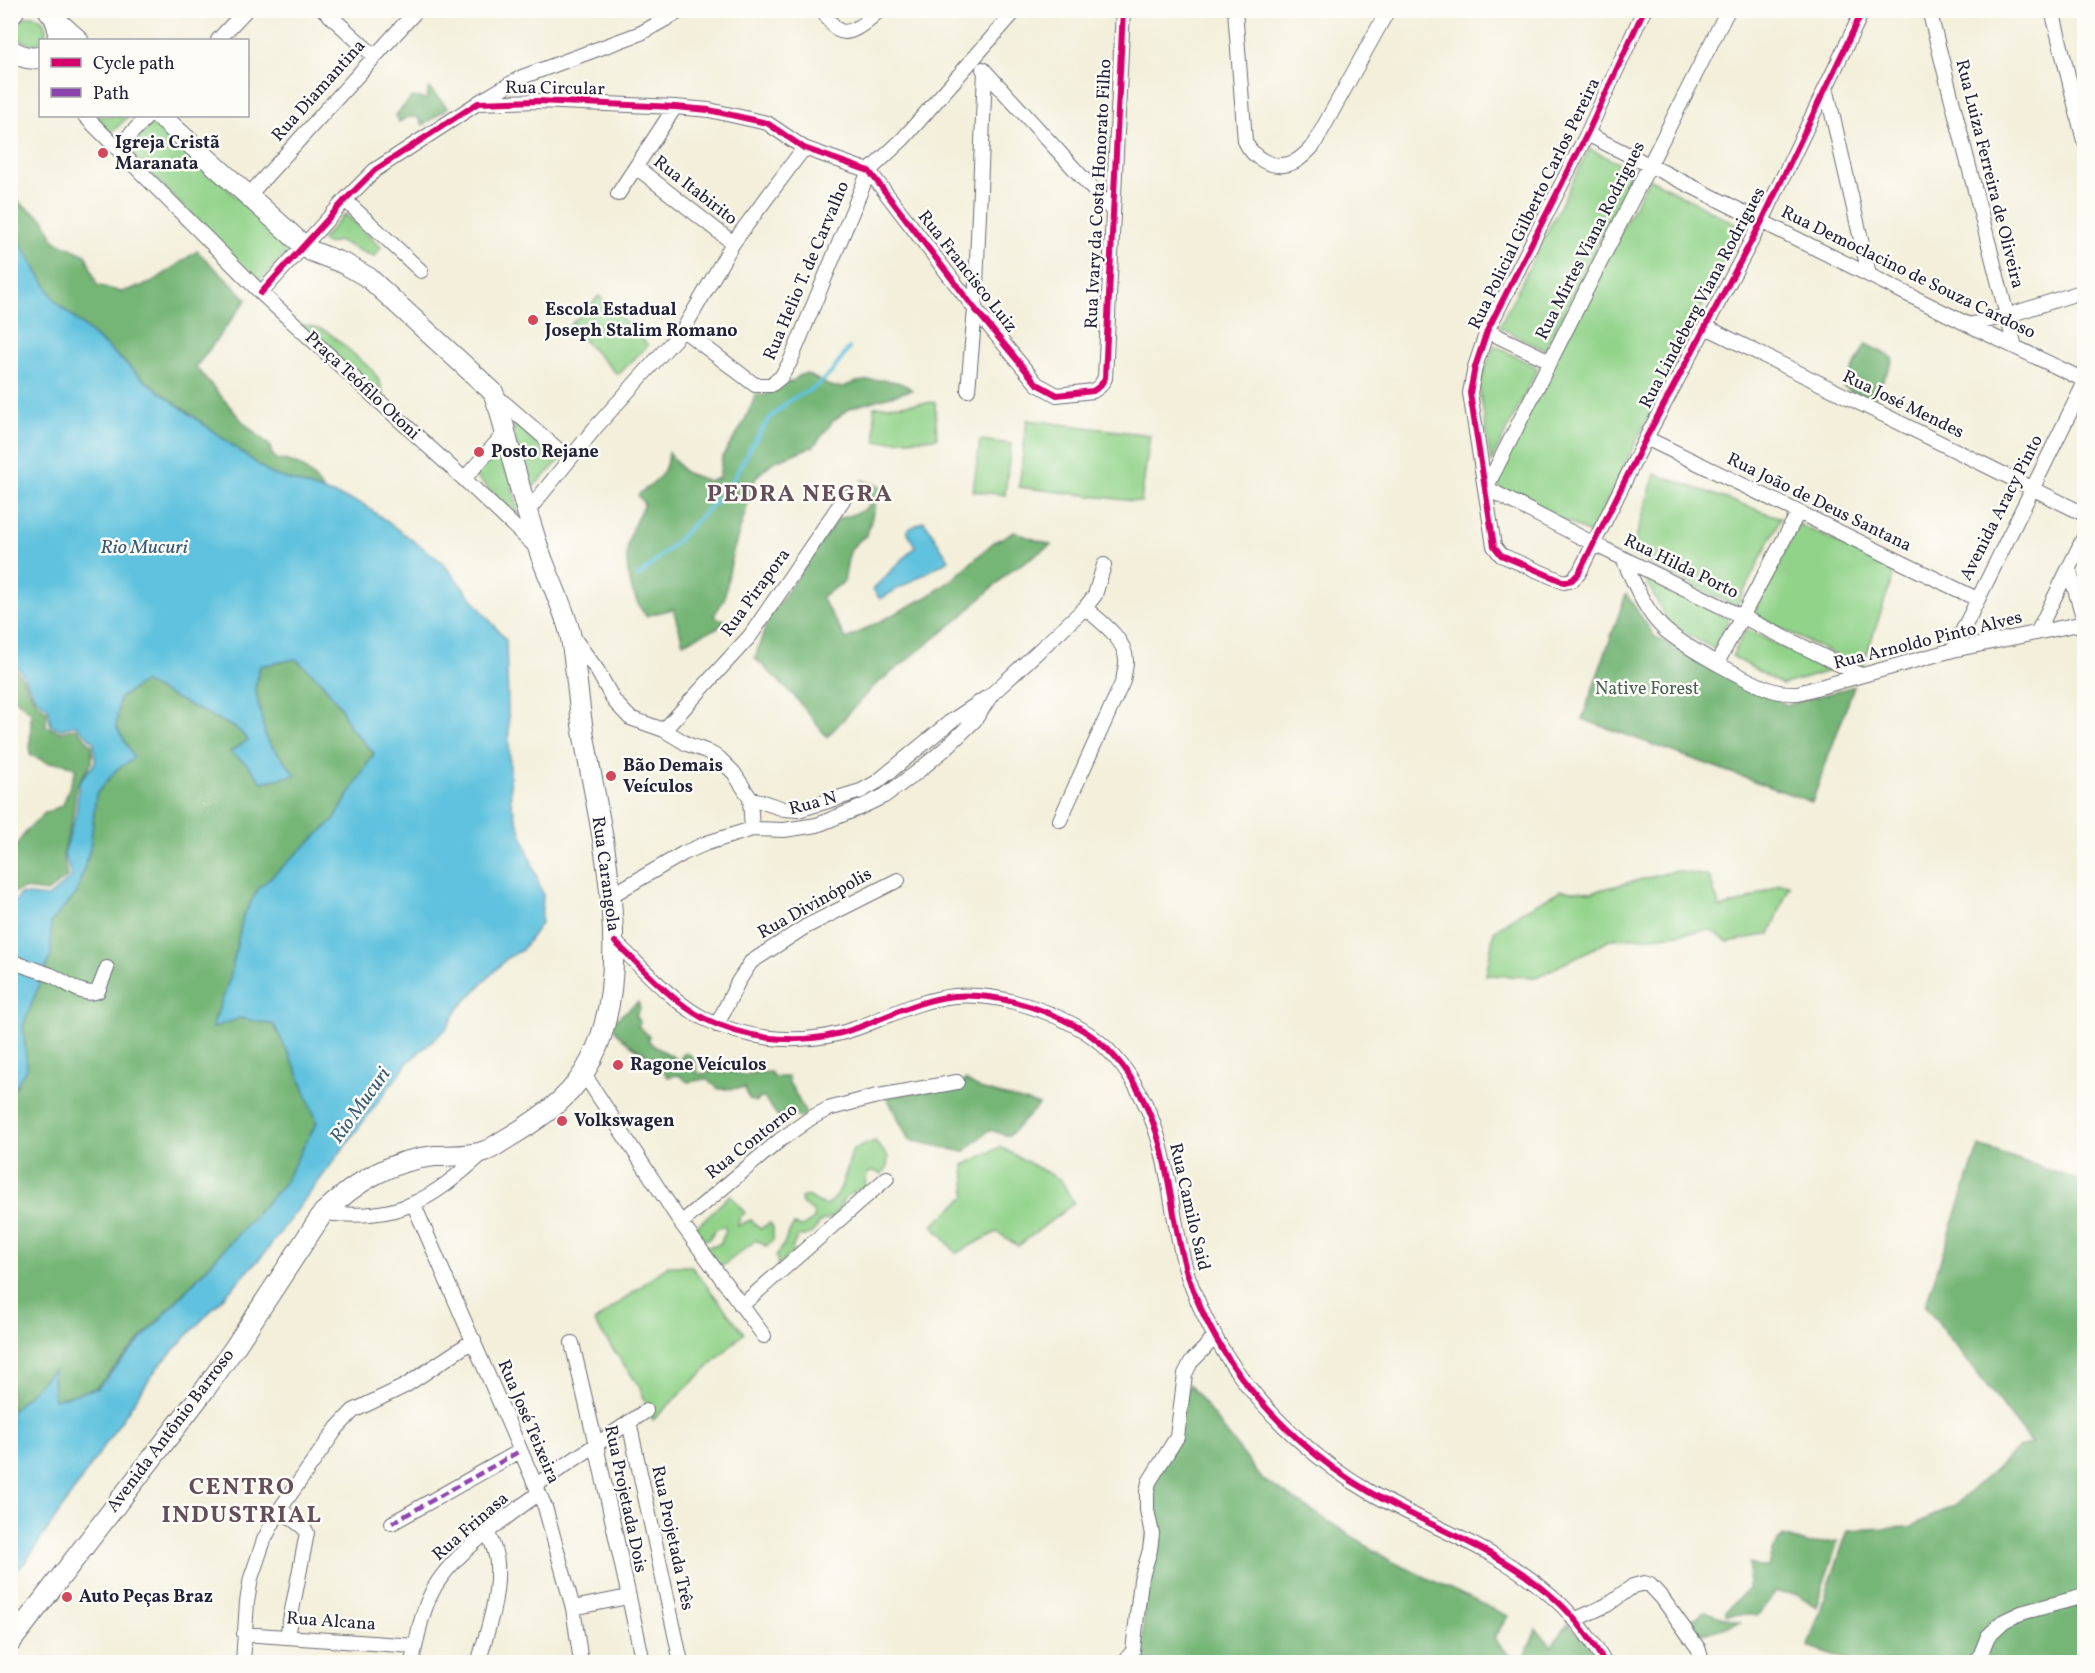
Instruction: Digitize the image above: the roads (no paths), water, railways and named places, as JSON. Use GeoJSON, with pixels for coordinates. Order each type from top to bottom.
{"type":"FeatureCollection","features":[{"type":"Feature","properties":{"kind":"main road"},"geometry":{"type":"LineString","coordinates":[[10,15],[14,10]]}},
{"type":"Feature","properties":{"kind":"main road"},"geometry":{"type":"LineString","coordinates":[[55,24],[77,39]]}},
{"type":"Feature","properties":{"kind":"main road"},"geometry":{"type":"LineString","coordinates":[[161,117],[304,246],[345,264],[369,278],[493,392],[539,551]]}},
{"type":"Feature","properties":{"kind":"main road","name":"Rua Carangola"},"geometry":{"type":"LineString","coordinates":[[486,1151],[535,1121],[565,1096],[584,1074],[599,1040],[609,1006],[615,942],[612,895],[580,718],[570,633],[539,551]]}},
{"type":"Feature","properties":{"kind":"main road","name":"Avenida Antônio Barroso"},"geometry":{"type":"LineString","coordinates":[[10,1643],[236,1347],[323,1213],[342,1195],[369,1176],[399,1163],[434,1156],[486,1151]]}},
{"type":"Feature","properties":{"kind":"street"},"geometry":{"type":"LineString","coordinates":[[219,39],[246,10]]}},
{"type":"Feature","properties":{"kind":"street"},"geometry":{"type":"LineString","coordinates":[[324,10],[374,56]]}},
{"type":"Feature","properties":{"kind":"street","name":"Rua Diamantina"},"geometry":{"type":"LineString","coordinates":[[248,196],[417,10]]}},
{"type":"Feature","properties":{"kind":"street"},"geometry":{"type":"LineString","coordinates":[[261,293],[375,170],[522,77],[641,33],[682,10]]}},
{"type":"Feature","properties":{"kind":"street"},"geometry":{"type":"LineString","coordinates":[[823,10],[840,32],[849,32],[880,10]]}},
{"type":"Feature","properties":{"kind":"street","name":"Rua Helio T. de Carvalho"},"geometry":{"type":"LineString","coordinates":[[683,330],[755,385],[771,386],[781,377],[790,362],[869,171],[903,139],[1016,10]]}},
{"type":"Feature","properties":{"kind":"street","name":"Rua Ivary da Costa Honorato Filho"},"geometry":{"type":"LineString","coordinates":[[1105,378],[1123,10]]}},
{"type":"Feature","properties":{"kind":"street"},"geometry":{"type":"LineString","coordinates":[[1236,10],[1245,141],[1250,152],[1260,160],[1272,164],[1293,162],[1313,146],[1388,10]]}},
{"type":"Feature","properties":{"kind":"street","name":"Rua Policial Gilberto Carlos Pereira"},"geometry":{"type":"LineString","coordinates":[[1554,579],[1501,555],[1494,546],[1470,393],[1475,367],[1488,331],[1587,134],[1644,10]]}},
{"type":"Feature","properties":{"kind":"street","name":"Rua Mirtes Viana Rodrigues"},"geometry":{"type":"LineString","coordinates":[[1486,488],[1728,10]]}},
{"type":"Feature","properties":{"kind":"street","name":"Rua Lindeberg Viana Rodrigues"},"geometry":{"type":"LineString","coordinates":[[1554,579],[1564,582],[1572,580],[1580,573],[1646,438],[1761,221],[1863,10]]}},
{"type":"Feature","properties":{"kind":"street","name":"Rua Luiza Ferreira de Oliveira"},"geometry":{"type":"LineString","coordinates":[[1929,10],[2015,347]]}},
{"type":"Feature","properties":{"kind":"street"},"geometry":{"type":"LineString","coordinates":[[2052,10],[2085,141]]}},
{"type":"Feature","properties":{"kind":"street"},"geometry":{"type":"LineString","coordinates":[[974,59],[1113,212]]}},
{"type":"Feature","properties":{"kind":"street"},"geometry":{"type":"LineString","coordinates":[[968,390],[975,309],[985,71]]}},
{"type":"Feature","properties":{"kind":"street"},"geometry":{"type":"LineString","coordinates":[[1826,87],[1869,274]]}},
{"type":"Feature","properties":{"kind":"street","name":"Rua Circular"},"geometry":{"type":"LineString","coordinates":[[478,103],[537,101],[675,106],[709,110],[767,123],[804,148]]}},
{"type":"Feature","properties":{"kind":"street","name":"Rua Itabirito"},"geometry":{"type":"LineString","coordinates":[[618,194],[675,106]]}},
{"type":"Feature","properties":{"kind":"street","name":"Praça Teófilo Otoni"},"geometry":{"type":"LineString","coordinates":[[86,117],[261,293],[539,551]]}},
{"type":"Feature","properties":{"kind":"street"},"geometry":{"type":"LineString","coordinates":[[117,148],[147,117]]}},
{"type":"Feature","properties":{"kind":"street","name":"Rua Democlacino de Souza Cardoso"},"geometry":{"type":"LineString","coordinates":[[1587,134],[2085,382]]}},
{"type":"Feature","properties":{"kind":"street"},"geometry":{"type":"LineString","coordinates":[[527,512],[569,459],[683,330],[733,243],[804,148],[869,171]]}},
{"type":"Feature","properties":{"kind":"street","name":"Rua Itabirito"},"geometry":{"type":"LineString","coordinates":[[636,167],[733,243]]}},
{"type":"Feature","properties":{"kind":"street","name":"Rua Francisco Luiz"},"geometry":{"type":"LineString","coordinates":[[869,171],[975,309],[1037,384],[1057,394],[1093,391],[1105,378]]}},
{"type":"Feature","properties":{"kind":"street"},"geometry":{"type":"LineString","coordinates":[[345,200],[421,270]]}},
{"type":"Feature","properties":{"kind":"street"},"geometry":{"type":"LineString","coordinates":[[1969,325],[2085,291]]}},
{"type":"Feature","properties":{"kind":"street","name":"Rua José Mendes"},"geometry":{"type":"LineString","coordinates":[[1706,327],[2085,514]]}},
{"type":"Feature","properties":{"kind":"street"},"geometry":{"type":"LineString","coordinates":[[1488,331],[1550,361]]}},
{"type":"Feature","properties":{"kind":"street","name":"Avenida Aracy Pinto"},"geometry":{"type":"LineString","coordinates":[[1953,650],[2085,382]]}},
{"type":"Feature","properties":{"kind":"street"},"geometry":{"type":"LineString","coordinates":[[493,392],[569,459]]}},
{"type":"Feature","properties":{"kind":"street"},"geometry":{"type":"LineString","coordinates":[[464,479],[505,433]]}},
{"type":"Feature","properties":{"kind":"street","name":"Rua João de Deus Santana"},"geometry":{"type":"LineString","coordinates":[[1646,438],[1977,599]]}},
{"type":"Feature","properties":{"kind":"street","name":"Rua Hilda Porto"},"geometry":{"type":"LineString","coordinates":[[1486,488],[1623,559],[1861,675]]}},
{"type":"Feature","properties":{"kind":"street","name":"Rua Pirapora"},"geometry":{"type":"LineString","coordinates":[[664,730],[750,636],[844,497]]}},
{"type":"Feature","properties":{"kind":"street"},"geometry":{"type":"LineString","coordinates":[[1623,559],[1641,596],[1661,626],[1677,639],[1717,663],[1798,513]]}},
{"type":"Feature","properties":{"kind":"street"},"geometry":{"type":"LineString","coordinates":[[2037,633],[2085,537]]}},
{"type":"Feature","properties":{"kind":"street","name":"Rua N"},"geometry":{"type":"LineString","coordinates":[[750,798],[784,809],[798,810],[861,790],[890,772],[950,722],[992,693],[1085,608],[1095,595],[1104,565]]}},
{"type":"Feature","properties":{"kind":"street"},"geometry":{"type":"LineString","coordinates":[[2069,569],[2085,621]]}},
{"type":"Feature","properties":{"kind":"street"},"geometry":{"type":"LineString","coordinates":[[1060,820],[1124,681],[1126,659],[1121,644],[1085,608]]}},
{"type":"Feature","properties":{"kind":"street","name":"Rua Arnoldo Pinto Alves"},"geometry":{"type":"LineString","coordinates":[[1717,663],[1780,693],[1798,693],[1953,650],[2085,621]]}},
{"type":"Feature","properties":{"kind":"street"},"geometry":{"type":"LineString","coordinates":[[570,633],[589,659],[607,691],[630,718],[664,730],[687,744],[719,758],[734,773],[750,798],[752,829]]}},
{"type":"Feature","properties":{"kind":"street","name":"Rua N"},"geometry":{"type":"LineString","coordinates":[[612,895],[684,852],[752,829],[784,830],[817,825],[884,796],[946,748],[974,721],[992,693]]}},
{"type":"Feature","properties":{"kind":"street"},"geometry":{"type":"LineString","coordinates":[[890,772],[899,785]]}},
{"type":"Feature","properties":{"kind":"street"},"geometry":{"type":"LineString","coordinates":[[784,809],[784,830]]}},
{"type":"Feature","properties":{"kind":"street","name":"Rua Divinópolis"},"geometry":{"type":"LineString","coordinates":[[717,1025],[738,982],[751,962],[805,927],[898,880]]}},
{"type":"Feature","properties":{"kind":"street","name":"Rua Camilo Said"},"geometry":{"type":"LineString","coordinates":[[615,942],[679,1001],[699,1016],[717,1025],[763,1037],[783,1040],[818,1037],[853,1030],[926,1002],[953,996],[972,996],[1030,1007],[1055,1015],[1090,1034],[1121,1064],[1151,1117],[1166,1165],[1172,1208],[1188,1274],[1215,1335],[1239,1374],[1258,1399],[1338,1473],[1398,1508],[1504,1563],[1550,1594],[1574,1620],[1604,1662]]}},
{"type":"Feature","properties":{"kind":"street"},"geometry":{"type":"LineString","coordinates":[[10,961],[52,976],[75,989],[96,993],[107,968]]}},
{"type":"Feature","properties":{"kind":"street"},"geometry":{"type":"LineString","coordinates":[[584,1074],[681,1223],[764,1336]]}},
{"type":"Feature","properties":{"kind":"street","name":"Rua Contorno"},"geometry":{"type":"LineString","coordinates":[[681,1223],[780,1140],[828,1109],[873,1097],[957,1082]]}},
{"type":"Feature","properties":{"kind":"street"},"geometry":{"type":"LineString","coordinates":[[323,1213],[370,1215],[414,1205],[456,1178],[486,1151]]}},
{"type":"Feature","properties":{"kind":"street"},"geometry":{"type":"LineString","coordinates":[[741,1306],[887,1178]]}},
{"type":"Feature","properties":{"kind":"street","name":"Rua José Teixeira"},"geometry":{"type":"LineString","coordinates":[[414,1205],[538,1489],[555,1537],[573,1608],[581,1662]]}},
{"type":"Feature","properties":{"kind":"street"},"geometry":{"type":"LineString","coordinates":[[1124,1662],[1133,1651],[1141,1580],[1150,1550],[1152,1534],[1147,1510],[1149,1482],[1177,1437],[1185,1374],[1191,1362],[1215,1335]]}},
{"type":"Feature","properties":{"kind":"street"},"geometry":{"type":"LineString","coordinates":[[243,1662],[247,1602],[254,1568],[264,1540],[280,1509],[345,1417],[364,1404],[405,1386],[474,1340]]}},
{"type":"Feature","properties":{"kind":"street","name":"Rua Projetada Dois"},"geometry":{"type":"LineString","coordinates":[[572,1343],[643,1662]]}},
{"type":"Feature","properties":{"kind":"street","name":"Rua Frinasa"},"geometry":{"type":"LineString","coordinates":[[412,1662],[426,1606],[437,1582],[462,1555],[538,1489],[646,1411]]}},
{"type":"Feature","properties":{"kind":"street","name":"Rua Projetada Três"},"geometry":{"type":"LineString","coordinates":[[629,1422],[681,1662]]}},
{"type":"Feature","properties":{"kind":"street"},"geometry":{"type":"LineString","coordinates":[[392,1523],[520,1451]]}},
{"type":"Feature","properties":{"kind":"street"},"geometry":{"type":"LineString","coordinates":[[280,1509],[304,1528],[306,1533],[287,1636]]}},
{"type":"Feature","properties":{"kind":"street"},"geometry":{"type":"LineString","coordinates":[[479,1660],[493,1606],[496,1577],[497,1562],[488,1533]]}},
{"type":"Feature","properties":{"kind":"street"},"geometry":{"type":"LineString","coordinates":[[1574,1620],[1607,1605],[1633,1586],[1644,1583],[1650,1585],[1662,1598],[1698,1648],[1703,1662]]}},
{"type":"Feature","properties":{"kind":"street"},"geometry":{"type":"LineString","coordinates":[[1973,1662],[1980,1656],[1988,1636],[2004,1622],[2021,1613],[2085,1596]]}},
{"type":"Feature","properties":{"kind":"street"},"geometry":{"type":"LineString","coordinates":[[573,1608],[628,1597]]}},
{"type":"Feature","properties":{"kind":"street","name":"Rua Alcana"},"geometry":{"type":"LineString","coordinates":[[244,1634],[415,1646]]}},
{"type":"Feature","properties":{"kind":"water","name":"Rio Mucuri"},"geometry":{"type":"Polygon","coordinates":[[[11,227],[55,301],[145,381],[271,474],[363,504],[442,562],[506,640],[511,803],[543,895],[541,923],[522,950],[507,958],[458,1009],[447,1028],[408,1062],[264,1254],[157,1368],[26,1561],[11,1576],[11,1412],[53,1370],[54,1400],[97,1388],[283,1185],[317,1122],[295,1066],[274,1025],[240,1018],[212,1028],[230,978],[243,917],[259,888],[334,820],[374,753],[349,726],[340,706],[320,680],[296,659],[260,666],[255,688],[266,739],[296,775],[262,782],[247,764],[230,752],[248,740],[236,728],[143,682],[119,699],[116,726],[134,758],[116,770],[96,794],[90,849],[76,894],[51,922],[51,954],[23,1026],[27,1068],[11,1093],[11,907],[20,894],[48,897],[71,877],[64,854],[76,813],[79,782],[95,763],[94,742],[76,725],[61,729],[50,725],[49,709],[35,697],[20,670],[11,663],[11,227]]]}},
{"type":"Feature","properties":{"kind":"water"},"geometry":{"type":"Polygon","coordinates":[[[924,521],[949,560],[880,599],[873,589],[915,547],[907,530],[924,521]]]}},
{"type":"Feature","properties":{"kind":"waterway"},"geometry":{"type":"LineString","coordinates":[[638,577],[673,545],[729,487],[770,418],[790,400],[814,388],[832,372],[849,348]]}},
{"type":"Feature","properties":{"kind":"place","name":"Igreja Cristã Maranata"},"geometry":{"type":"Point","coordinates":[103,153]}},
{"type":"Feature","properties":{"kind":"place","name":"Escola Estadual Joseph Stalim Romano"},"geometry":{"type":"Point","coordinates":[533,320]}},
{"type":"Feature","properties":{"kind":"place","name":"Posto Rejane"},"geometry":{"type":"Point","coordinates":[479,452]}},
{"type":"Feature","properties":{"kind":"place","name":"Bão Demais Veículos"},"geometry":{"type":"Point","coordinates":[611,776]}},
{"type":"Feature","properties":{"kind":"place","name":"Ragone Veículos"},"geometry":{"type":"Point","coordinates":[618,1065]}},
{"type":"Feature","properties":{"kind":"place","name":"Volkswagen"},"geometry":{"type":"Point","coordinates":[562,1121]}},
{"type":"Feature","properties":{"kind":"place","name":"Auto Peças Braz"},"geometry":{"type":"Point","coordinates":[67,1597]}},
{"type":"Feature","properties":{"kind":"district","name":"PEDRA NEGRA"},"geometry":{"type":"Point","coordinates":[800,495]}},
{"type":"Feature","properties":{"kind":"district","name":"CENTRO INDUSTRIAL"},"geometry":{"type":"Point","coordinates":[242,1502]}},
{"type":"Feature","properties":{"kind":"park label","name":"Native Forest"},"geometry":{"type":"Point","coordinates":[1647,689]}}]}
